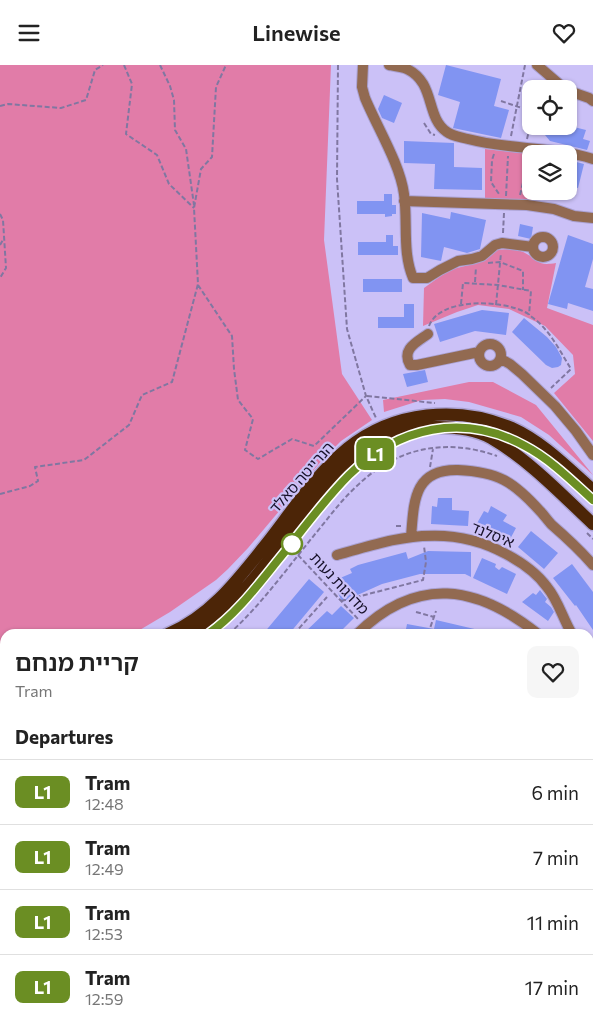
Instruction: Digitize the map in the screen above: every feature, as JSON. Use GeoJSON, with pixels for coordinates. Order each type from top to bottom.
{"type":"FeatureCollection","features":[{"type":"Feature","properties":{"kind":"main road","name":"הנרייטה סאלד"},"geometry":{"type":"LineString","coordinates":[[179,629],[207,611],[229,589],[331,463],[364,436],[380,427],[398,421],[431,415],[460,414],[478,417],[512,429],[543,447],[593,490]]}},
{"type":"Feature","properties":{"kind":"main road","name":"הנרייטה סאלד"},"geometry":{"type":"LineString","coordinates":[[199,629],[219,615],[246,586],[325,487],[349,461],[366,447],[398,432],[430,427],[452,427],[467,429],[490,437],[528,465],[593,524]]}},
{"type":"Feature","properties":{"kind":"street"},"geometry":{"type":"LineString","coordinates":[[363,65],[362,87],[365,98],[394,163],[404,194],[408,266],[413,278],[427,278],[448,265],[482,256],[496,245],[502,243],[533,247]]}},
{"type":"Feature","properties":{"kind":"street"},"geometry":{"type":"LineString","coordinates":[[389,65],[407,69],[421,79],[430,98],[438,123],[449,134],[522,152]]}},
{"type":"Feature","properties":{"kind":"street"},"geometry":{"type":"LineString","coordinates":[[537,65],[554,80]]}},
{"type":"Feature","properties":{"kind":"street"},"geometry":{"type":"LineString","coordinates":[[577,94],[593,101]]}},
{"type":"Feature","properties":{"kind":"street"},"geometry":{"type":"LineString","coordinates":[[577,155],[593,159]]}},
{"type":"Feature","properties":{"kind":"street"},"geometry":{"type":"LineString","coordinates":[[404,201],[502,202],[554,209],[574,216],[593,219]]}},
{"type":"Feature","properties":{"kind":"street"},"geometry":{"type":"LineString","coordinates":[[428,334],[409,348],[407,358],[410,365],[479,352],[484,346],[492,344],[499,348],[501,356],[495,365],[485,366],[480,360],[479,352]]}},
{"type":"Feature","properties":{"kind":"street"},"geometry":{"type":"LineString","coordinates":[[500,359],[510,364],[522,374],[566,418],[593,455]]}},
{"type":"Feature","properties":{"kind":"street"},"geometry":{"type":"LineString","coordinates":[[411,537],[414,502],[421,485],[437,472],[448,470],[476,471],[501,478],[513,485],[593,565]]}},
{"type":"Feature","properties":{"kind":"street","name":"איסלנד"},"geometry":{"type":"LineString","coordinates":[[337,555],[384,541],[429,535],[460,537],[481,542],[516,560],[534,573],[548,587],[569,629]]}},
{"type":"Feature","properties":{"kind":"street"},"geometry":{"type":"LineString","coordinates":[[362,629],[376,617],[399,603],[425,594],[438,593],[468,596],[487,601],[509,613],[531,629]]}},
{"type":"Feature","properties":{"kind":"path"},"geometry":{"type":"LineString","coordinates":[[0,106],[8,104],[61,108],[86,100],[95,70],[103,65]]}},
{"type":"Feature","properties":{"kind":"path"},"geometry":{"type":"LineString","coordinates":[[124,65],[132,84],[126,134],[157,155],[169,184],[194,208]]}},
{"type":"Feature","properties":{"kind":"path"},"geometry":{"type":"LineString","coordinates":[[0,494],[30,486],[38,481],[35,467],[84,460],[129,425],[142,395],[172,382],[198,285],[194,208],[186,149],[175,130],[174,100],[160,65]]}},
{"type":"Feature","properties":{"kind":"path"},"geometry":{"type":"LineString","coordinates":[[194,208],[201,169],[212,157],[216,87],[226,65]]}},
{"type":"Feature","properties":{"kind":"path"},"geometry":{"type":"LineString","coordinates":[[338,65],[337,179],[347,329],[366,396],[380,427]]}},
{"type":"Feature","properties":{"kind":"path"},"geometry":{"type":"LineString","coordinates":[[496,305],[502,243],[502,202],[509,147],[525,65]]}},
{"type":"Feature","properties":{"kind":"path"},"geometry":{"type":"LineString","coordinates":[[501,101],[522,108]]}},
{"type":"Feature","properties":{"kind":"path"},"geometry":{"type":"LineString","coordinates":[[424,123],[431,134],[439,136]]}},
{"type":"Feature","properties":{"kind":"path"},"geometry":{"type":"LineString","coordinates":[[496,150],[492,160],[491,182],[502,202]]}},
{"type":"Feature","properties":{"kind":"path"},"geometry":{"type":"LineString","coordinates":[[502,202],[518,200],[522,188]]}},
{"type":"Feature","properties":{"kind":"path"},"geometry":{"type":"LineString","coordinates":[[0,214],[3,220],[6,269],[0,278]]}},
{"type":"Feature","properties":{"kind":"path"},"geometry":{"type":"LineString","coordinates":[[0,245],[4,237]]}},
{"type":"Feature","properties":{"kind":"path"},"geometry":{"type":"LineString","coordinates":[[484,263],[500,262],[523,271],[523,290]]}},
{"type":"Feature","properties":{"kind":"path"},"geometry":{"type":"LineString","coordinates":[[475,283],[476,264]]}},
{"type":"Feature","properties":{"kind":"path"},"geometry":{"type":"LineString","coordinates":[[461,304],[463,283],[498,285],[531,291],[529,315]]}},
{"type":"Feature","properties":{"kind":"path"},"geometry":{"type":"LineString","coordinates":[[198,285],[232,336],[238,401],[253,419],[245,450],[258,459],[292,439],[314,446],[366,396]]}},
{"type":"Feature","properties":{"kind":"path"},"geometry":{"type":"LineString","coordinates":[[428,334],[429,324],[436,315],[461,304],[482,303],[524,312],[538,322],[571,369],[543,395]]}},
{"type":"Feature","properties":{"kind":"path"},"geometry":{"type":"LineString","coordinates":[[429,477],[433,448]]}},
{"type":"Feature","properties":{"kind":"path"},"geometry":{"type":"LineString","coordinates":[[341,601],[423,579],[426,562],[424,545]]}},
{"type":"Feature","properties":{"kind":"path","name":"מדרגות נעות"},"geometry":{"type":"LineString","coordinates":[[298,555],[341,601],[360,629]]}},
{"type":"Feature","properties":{"kind":"path"},"geometry":{"type":"LineString","coordinates":[[298,629],[327,597]]}},
{"type":"Feature","properties":{"kind":"path"},"geometry":{"type":"LineString","coordinates":[[430,629],[436,611]]}},
{"type":"Feature","properties":{"kind":"path"},"geometry":{"type":"LineString","coordinates":[[416,612],[434,617]]}},
{"type":"Feature","properties":{"kind":"shaded area"},"geometry":{"type":"Polygon","coordinates":[[[0,65],[331,65],[324,240],[342,374],[372,420],[341,441],[323,459],[248,548],[216,580],[141,629],[0,629],[0,65]]]}},
{"type":"Feature","properties":{"kind":"shaded area"},"geometry":{"type":"Polygon","coordinates":[[[485,149],[522,153],[522,200],[534,200],[534,202],[485,201],[485,149]]]}},
{"type":"Feature","properties":{"kind":"shaded area"},"geometry":{"type":"Polygon","coordinates":[[[512,249],[524,252],[542,263],[556,263],[547,308],[593,325],[593,441],[554,393],[575,374],[573,355],[545,326],[509,309],[478,305],[423,326],[424,288],[449,270],[473,264],[495,250],[512,249]]]}},
{"type":"Feature","properties":{"kind":"shaded area"},"geometry":{"type":"Polygon","coordinates":[[[469,382],[493,382],[536,405],[593,475],[549,435],[521,417],[469,402],[445,399],[422,400],[384,412],[383,400],[469,382]]]}},
{"type":"Feature","properties":{"kind":"building"},"geometry":{"type":"Polygon","coordinates":[[[446,65],[501,79],[494,106],[509,110],[501,138],[453,128],[460,102],[438,95],[446,65]]]}},
{"type":"Feature","properties":{"kind":"building"},"geometry":{"type":"Polygon","coordinates":[[[384,95],[402,103],[394,123],[382,118],[378,109],[384,95]]]}},
{"type":"Feature","properties":{"kind":"building"},"geometry":{"type":"Polygon","coordinates":[[[577,128],[586,130],[583,139],[590,141],[587,150],[577,148],[577,145],[566,145],[550,141],[545,135],[577,135],[577,128]]]}},
{"type":"Feature","properties":{"kind":"building"},"geometry":{"type":"Polygon","coordinates":[[[404,141],[454,143],[454,167],[482,168],[482,190],[434,189],[435,164],[404,163],[404,141]]]}},
{"type":"Feature","properties":{"kind":"building"},"geometry":{"type":"Polygon","coordinates":[[[577,162],[584,164],[577,188],[577,162]]]}},
{"type":"Feature","properties":{"kind":"building"},"geometry":{"type":"Polygon","coordinates":[[[384,194],[392,194],[392,205],[396,205],[396,214],[385,217],[385,214],[357,214],[357,201],[384,201],[384,194]]]}},
{"type":"Feature","properties":{"kind":"building"},"geometry":{"type":"Polygon","coordinates":[[[451,212],[486,220],[480,249],[467,253],[444,247],[441,261],[421,257],[422,213],[450,219],[451,212]]]}},
{"type":"Feature","properties":{"kind":"building"},"geometry":{"type":"Polygon","coordinates":[[[520,224],[533,227],[531,239],[518,236],[520,224]]]}},
{"type":"Feature","properties":{"kind":"building"},"geometry":{"type":"Polygon","coordinates":[[[386,235],[393,235],[393,246],[398,246],[398,255],[358,255],[358,242],[386,242],[386,235]]]}},
{"type":"Feature","properties":{"kind":"building"},"geometry":{"type":"Polygon","coordinates":[[[568,235],[593,244],[593,259],[585,287],[593,289],[593,311],[568,303],[567,309],[548,304],[568,235]]]}},
{"type":"Feature","properties":{"kind":"building"},"geometry":{"type":"Polygon","coordinates":[[[363,279],[402,279],[402,292],[363,292],[363,279]]]}},
{"type":"Feature","properties":{"kind":"building"},"geometry":{"type":"Polygon","coordinates":[[[404,304],[414,304],[414,328],[378,328],[378,317],[404,317],[404,304]]]}},
{"type":"Feature","properties":{"kind":"building"},"geometry":{"type":"Polygon","coordinates":[[[482,310],[509,313],[506,335],[475,331],[440,342],[434,324],[482,310]]]}},
{"type":"Feature","properties":{"kind":"building"},"geometry":{"type":"Polygon","coordinates":[[[524,318],[556,347],[562,358],[561,365],[552,368],[546,365],[512,332],[524,318]]]}},
{"type":"Feature","properties":{"kind":"building"},"geometry":{"type":"Polygon","coordinates":[[[425,370],[428,382],[407,387],[403,374],[425,370]]]}},
{"type":"Feature","properties":{"kind":"building"},"geometry":{"type":"Polygon","coordinates":[[[438,498],[452,498],[452,510],[469,511],[468,526],[431,524],[432,506],[437,507],[438,498]]]}},
{"type":"Feature","properties":{"kind":"building"},"geometry":{"type":"Polygon","coordinates":[[[491,506],[507,515],[503,521],[516,528],[508,543],[476,525],[484,511],[488,513],[491,506]]]}},
{"type":"Feature","properties":{"kind":"building"},"geometry":{"type":"Polygon","coordinates":[[[531,531],[558,553],[544,569],[518,547],[531,531]]]}},
{"type":"Feature","properties":{"kind":"building"},"geometry":{"type":"Polygon","coordinates":[[[428,551],[471,552],[471,577],[465,574],[420,574],[382,584],[342,602],[333,581],[352,573],[350,569],[358,565],[406,552],[408,559],[428,551]]]}},
{"type":"Feature","properties":{"kind":"building"},"geometry":{"type":"Polygon","coordinates":[[[482,558],[496,564],[495,567],[499,570],[502,567],[516,574],[507,594],[473,578],[482,558]]]}},
{"type":"Feature","properties":{"kind":"building"},"geometry":{"type":"Polygon","coordinates":[[[572,564],[593,592],[593,629],[576,605],[553,578],[572,564]]]}},
{"type":"Feature","properties":{"kind":"building"},"geometry":{"type":"Polygon","coordinates":[[[309,579],[324,592],[293,629],[267,629],[309,579]]]}},
{"type":"Feature","properties":{"kind":"building"},"geometry":{"type":"Polygon","coordinates":[[[540,590],[547,599],[545,602],[554,612],[548,621],[522,602],[533,593],[536,595],[540,590]]]}},
{"type":"Feature","properties":{"kind":"building"},"geometry":{"type":"Polygon","coordinates":[[[341,606],[354,618],[343,629],[308,629],[327,611],[332,615],[341,606]]]}},
{"type":"Feature","properties":{"kind":"building"},"geometry":{"type":"Polygon","coordinates":[[[436,620],[474,629],[434,629],[436,620]]]}},
{"type":"Feature","properties":{"kind":"building"},"geometry":{"type":"Polygon","coordinates":[[[407,624],[434,629],[406,629],[407,624]]]}},
{"type":"Feature","properties":{"kind":"tram line","name":"L1"},"geometry":{"type":"LineString","coordinates":[[215,629],[252,593],[336,489],[356,468],[394,443],[422,431],[452,427],[472,428],[506,437],[526,446],[546,459],[593,500]]}},
{"type":"Feature","properties":{"kind":"tram line"},"geometry":{"type":"LineString","coordinates":[[215,629],[248,597],[323,504],[349,475],[368,459],[388,446],[410,436],[432,430],[455,428],[478,430],[502,436],[525,446],[544,458],[593,500]]}}]}
